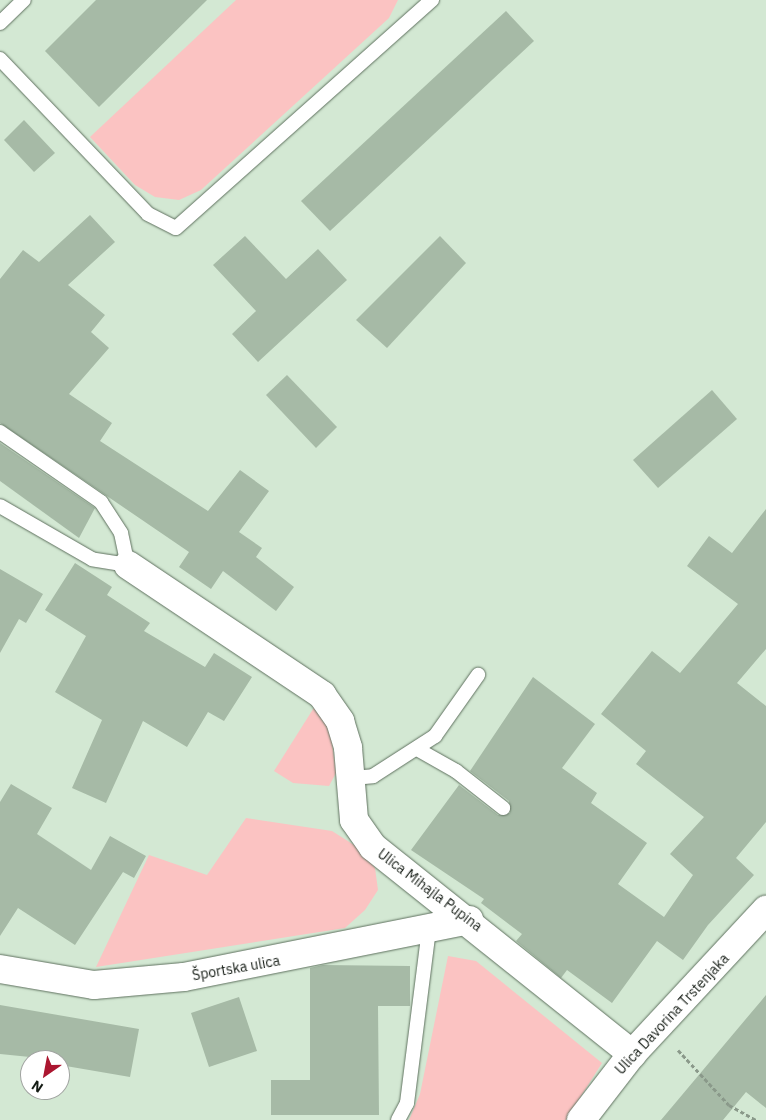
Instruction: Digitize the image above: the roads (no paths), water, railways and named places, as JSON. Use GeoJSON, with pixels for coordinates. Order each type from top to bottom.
{"type":"FeatureCollection","features":[{"type":"Feature","properties":{"kind":"street","name":"Ulica Mihajla Pupina"},"geometry":{"type":"LineString","coordinates":[[128,565],[322,694],[340,721],[352,778],[354,820],[372,847],[469,920],[632,1054]]}},
{"type":"Feature","properties":{"kind":"street","name":"Ulica Davorina Trstenjaka"},"geometry":{"type":"LineString","coordinates":[[581,1120],[632,1054],[660,1027],[766,910]]}},
{"type":"Feature","properties":{"kind":"street","name":"Športska ulica"},"geometry":{"type":"LineString","coordinates":[[0,969],[94,985],[184,977],[469,920]]}},
{"type":"Feature","properties":{"kind":"lane"},"geometry":{"type":"LineString","coordinates":[[0,23],[24,0]]}},
{"type":"Feature","properties":{"kind":"lane"},"geometry":{"type":"LineString","coordinates":[[0,59],[148,214],[176,228],[432,0]]}},
{"type":"Feature","properties":{"kind":"lane"},"geometry":{"type":"LineString","coordinates":[[0,432],[101,502],[121,532],[128,565]]}},
{"type":"Feature","properties":{"kind":"lane","name":"Ulica Mihajla Pupina"},"geometry":{"type":"LineString","coordinates":[[0,506],[92,559],[128,565]]}},
{"type":"Feature","properties":{"kind":"lane"},"geometry":{"type":"LineString","coordinates":[[352,778],[373,776],[418,749],[435,736],[478,676]]}},
{"type":"Feature","properties":{"kind":"lane"},"geometry":{"type":"LineString","coordinates":[[418,749],[456,771],[503,808]]}},
{"type":"Feature","properties":{"kind":"lane"},"geometry":{"type":"LineString","coordinates":[[398,1120],[407,1103],[429,928]]}}]}
